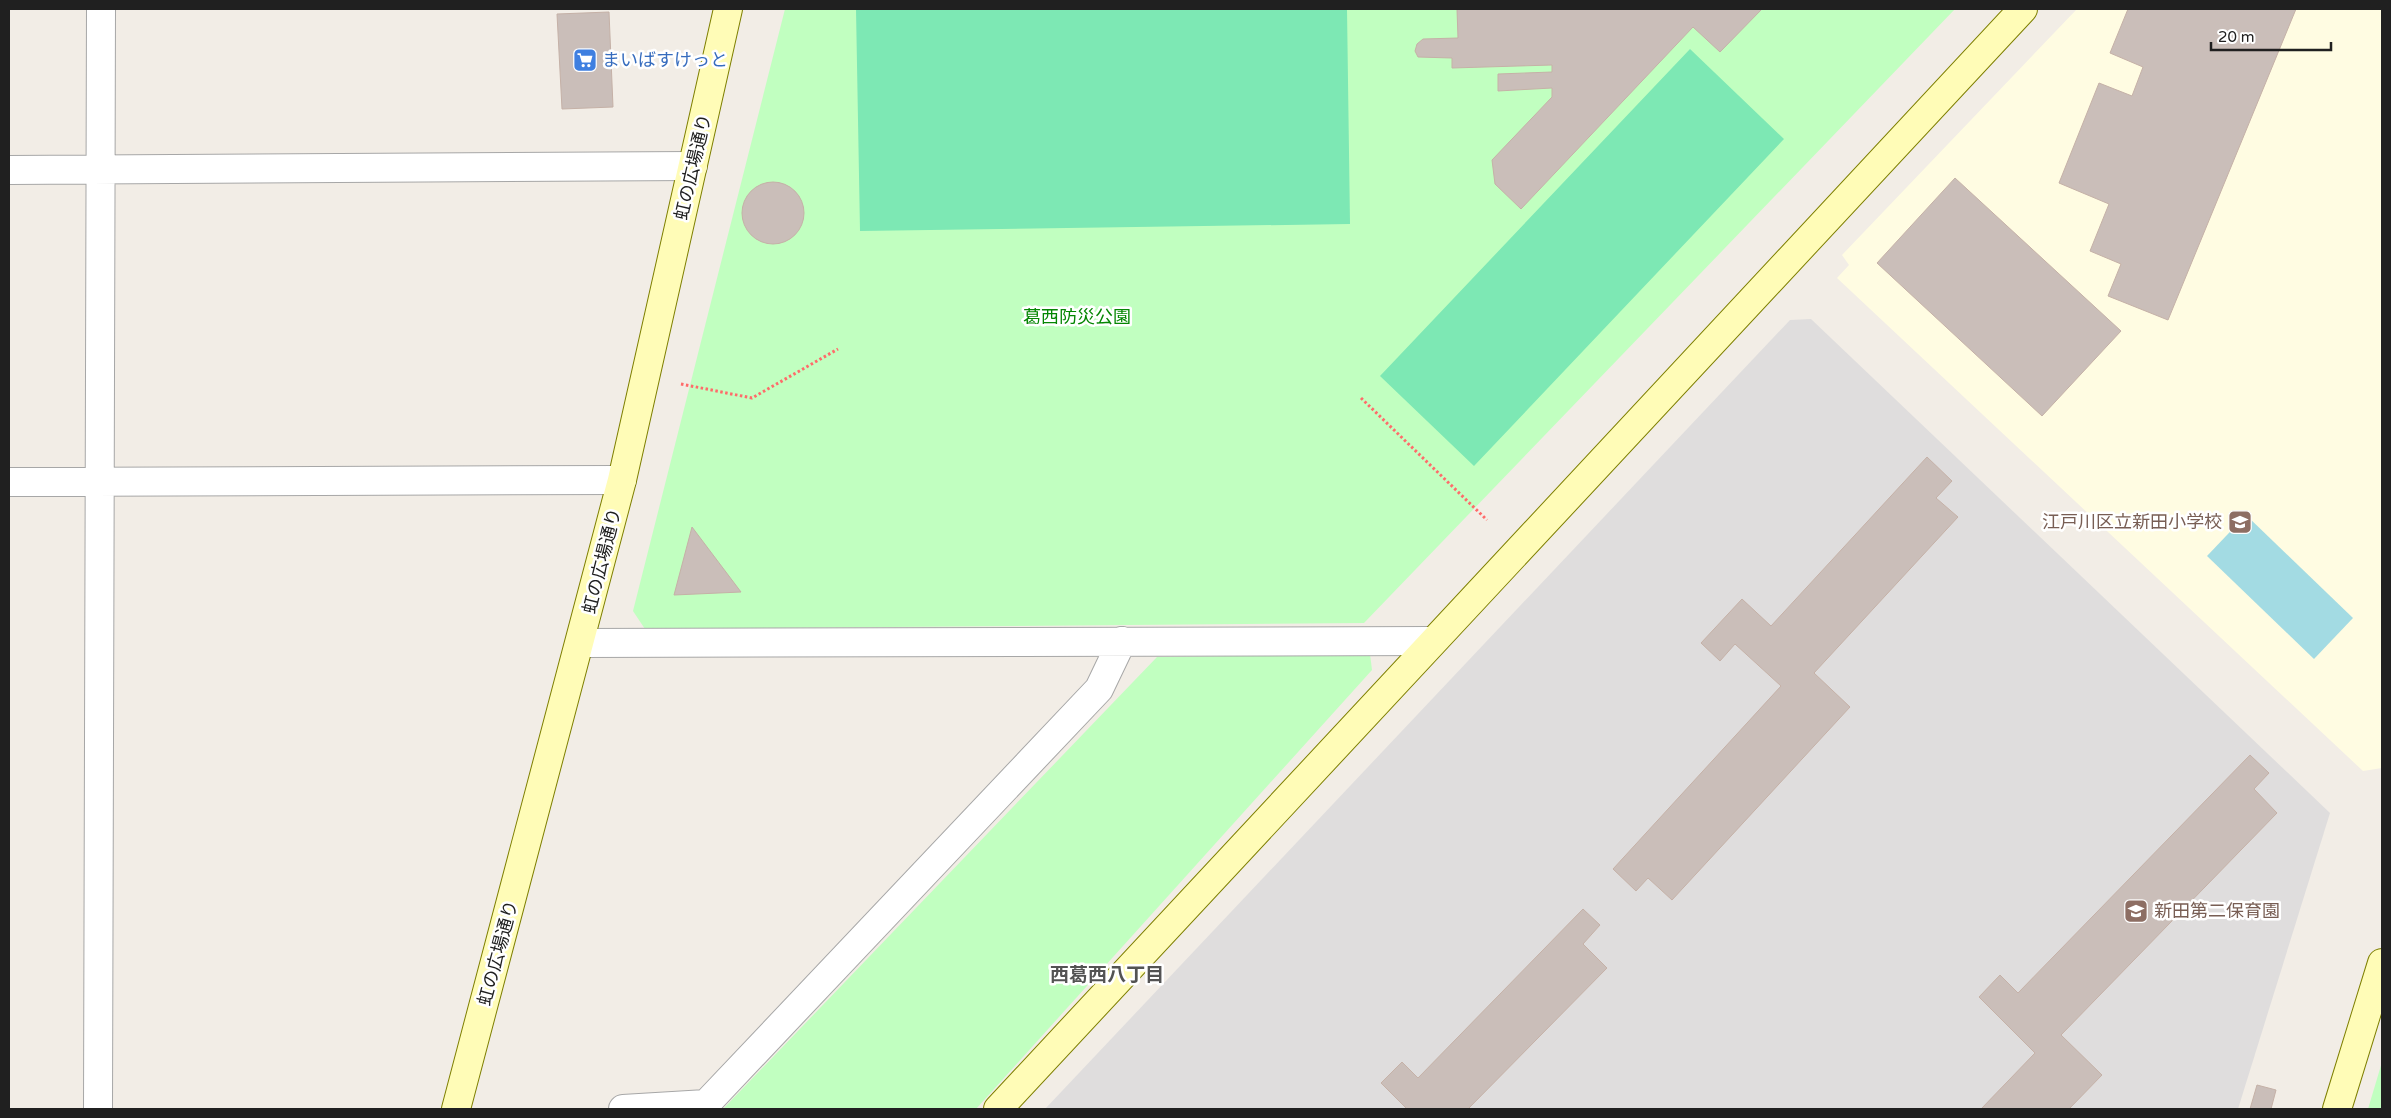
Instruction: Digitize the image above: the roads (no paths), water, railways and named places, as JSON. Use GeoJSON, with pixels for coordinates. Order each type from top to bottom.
{"type":"FeatureCollection","features":[{"type":"Feature","properties":{"kind":"street"},"geometry":{"type":"LineString","coordinates":[[98,1109],[101,9]]}},
{"type":"Feature","properties":{"kind":"street","name":"虹の広場通り"},"geometry":{"type":"LineString","coordinates":[[456,1109],[581,643],[622,480],[728,9]]}},
{"type":"Feature","properties":{"kind":"street"},"geometry":{"type":"LineString","coordinates":[[998,1109],[2023,9]]}},
{"type":"Feature","properties":{"kind":"street"},"geometry":{"type":"LineString","coordinates":[[9,170],[693,166]]}},
{"type":"Feature","properties":{"kind":"street"},"geometry":{"type":"LineString","coordinates":[[9,482],[622,480]]}},
{"type":"Feature","properties":{"kind":"street"},"geometry":{"type":"LineString","coordinates":[[623,1109],[706,1104],[1100,689],[1122,641]]}},
{"type":"Feature","properties":{"kind":"street"},"geometry":{"type":"LineString","coordinates":[[581,643],[1433,641]]}},
{"type":"Feature","properties":{"kind":"street"},"geometry":{"type":"LineString","coordinates":[[2337,1109],[2382,963]]}},
{"type":"Feature","properties":{"kind":"water"},"geometry":{"type":"Polygon","coordinates":[[[2246,515],[2353,618],[2314,659],[2207,556],[2246,515]]]}},
{"type":"Feature","properties":{"kind":"place","name":"まいばすけっと"},"geometry":{"type":"Point","coordinates":[585,60]}},
{"type":"Feature","properties":{"kind":"place","name":"江戸川区立新田小学校"},"geometry":{"type":"Point","coordinates":[2240,522]}},
{"type":"Feature","properties":{"kind":"place","name":"新田第二保育園"},"geometry":{"type":"Point","coordinates":[2136,911]}},
{"type":"Feature","properties":{"kind":"district","name":"西葛西八丁目"},"geometry":{"type":"Point","coordinates":[1107,974]}},
{"type":"Feature","properties":{"kind":"park label","name":"葛西防災公園"},"geometry":{"type":"Point","coordinates":[1077,317]}}]}
